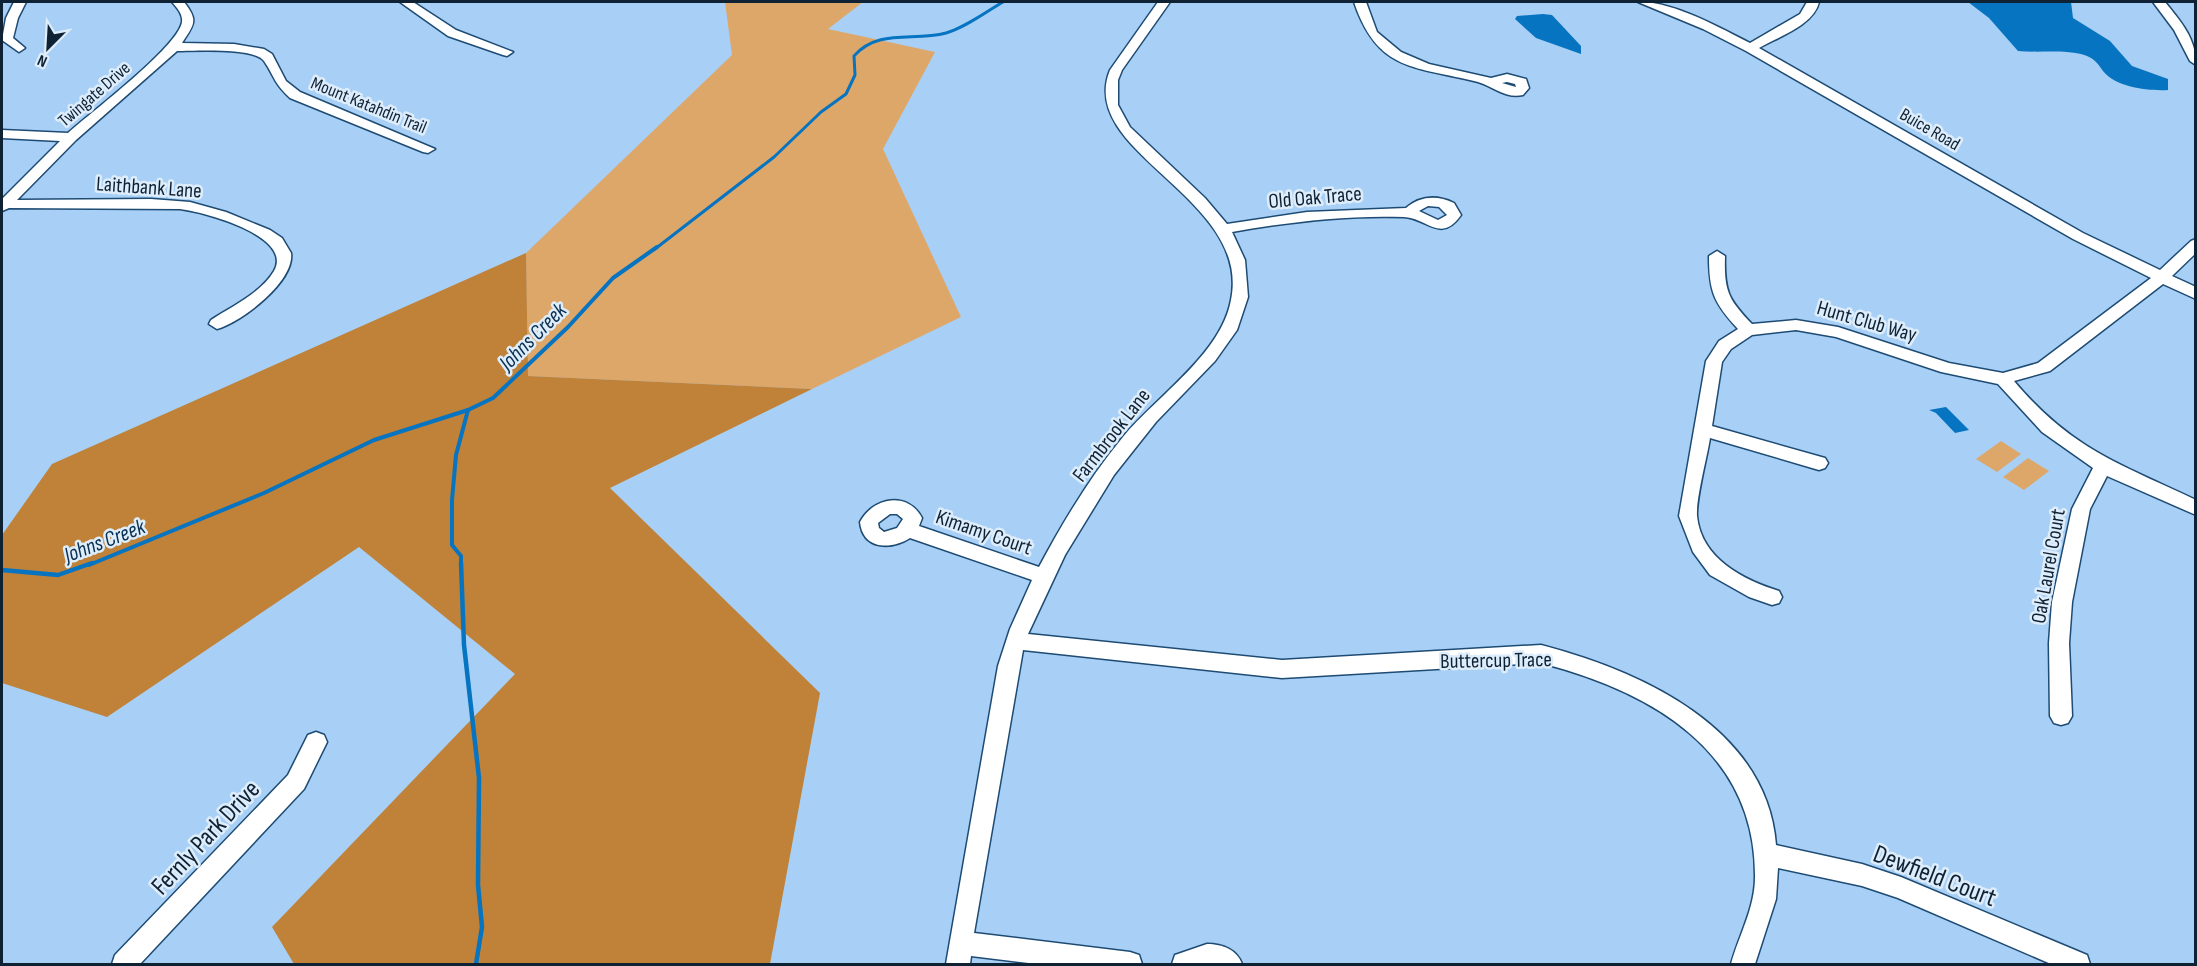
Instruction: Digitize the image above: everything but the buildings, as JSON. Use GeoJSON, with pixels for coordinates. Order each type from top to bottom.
{"type":"FeatureCollection","features":[{"type":"Feature","properties":{"kind":"street"},"geometry":{"type":"LineString","coordinates":[[19,48],[7,39],[7,19],[20,2]]}},
{"type":"Feature","properties":{"kind":"street"},"geometry":{"type":"LineString","coordinates":[[406,2],[452,33],[507,52]]}},
{"type":"Feature","properties":{"kind":"street","name":"Farmbrook Lane"},"geometry":{"type":"LineString","coordinates":[[960,954],[1015,641],[1027,612],[1089,498],[1119,454],[1157,409],[1211,357],[1232,325],[1240,299],[1241,276],[1236,252],[1225,229],[1206,206],[1130,137],[1118,122],[1111,107],[1109,94],[1117,69],[1164,2]]}},
{"type":"Feature","properties":{"kind":"street"},"geometry":{"type":"LineString","coordinates":[[1360,2],[1373,35],[1398,55],[1420,65],[1491,82]]}},
{"type":"Feature","properties":{"kind":"street","name":"Buice Road"},"geometry":{"type":"LineString","coordinates":[[1644,2],[1707,26],[1750,48],[2078,236],[2196,294]]}},
{"type":"Feature","properties":{"kind":"street"},"geometry":{"type":"LineString","coordinates":[[1750,48],[1810,12],[1813,2]]}},
{"type":"Feature","properties":{"kind":"street"},"geometry":{"type":"LineString","coordinates":[[2159,2],[2180,29],[2196,61]]}},
{"type":"Feature","properties":{"kind":"street","name":"Twingate Drive"},"geometry":{"type":"LineString","coordinates":[[2,205],[71,137],[174,47],[188,24],[185,3]]}},
{"type":"Feature","properties":{"kind":"street","name":"Mount Katahdin Trail"},"geometry":{"type":"LineString","coordinates":[[174,47],[234,48],[260,52],[268,57],[281,83],[296,95],[428,149]]}},
{"type":"Feature","properties":{"kind":"street"},"geometry":{"type":"LineString","coordinates":[[2,134],[71,137]]}},
{"type":"Feature","properties":{"kind":"street","name":"Laithbank Lane"},"geometry":{"type":"LineString","coordinates":[[2,205],[188,206],[224,216],[267,233],[277,241],[286,258],[283,271],[269,286],[217,324]]}},
{"type":"Feature","properties":{"kind":"street","name":"Old Oak Trace"},"geometry":{"type":"LineString","coordinates":[[1225,229],[1315,215],[1408,213]]}},
{"type":"Feature","properties":{"kind":"street","name":"Hunt Club Way"},"geometry":{"type":"LineString","coordinates":[[1772,597],[1745,588],[1721,574],[1704,555],[1691,532],[1689,502],[1701,429],[1714,361],[1725,345],[1748,330],[1796,325],[1838,332],[1947,368],[2002,379],[2044,367],[2161,278],[2196,244]]}},
{"type":"Feature","properties":{"kind":"street"},"geometry":{"type":"LineString","coordinates":[[1717,256],[1718,292],[1721,302],[1748,330]]}},
{"type":"Feature","properties":{"kind":"street"},"geometry":{"type":"LineString","coordinates":[[2002,379],[2041,423],[2103,465],[2196,508]]}},
{"type":"Feature","properties":{"kind":"street"},"geometry":{"type":"LineString","coordinates":[[1701,429],[1819,463]]}},
{"type":"Feature","properties":{"kind":"street","name":"Oak Laurel Court"},"geometry":{"type":"LineString","coordinates":[[2061,716],[2059,643],[2062,602],[2081,509],[2103,465]]}},
{"type":"Feature","properties":{"kind":"street","name":"Kimamy Court"},"geometry":{"type":"LineString","coordinates":[[908,531],[1045,577]]}},
{"type":"Feature","properties":{"kind":"street","name":"Buttercup Trace"},"geometry":{"type":"LineString","coordinates":[[1015,641],[1282,669],[1541,654],[1571,660],[1647,690],[1679,709],[1714,740],[1740,774],[1758,812],[1766,854],[1764,899],[1743,964]]}},
{"type":"Feature","properties":{"kind":"street","name":"Fernly Park Drive"},"geometry":{"type":"LineString","coordinates":[[124,964],[296,782],[316,742]]}},
{"type":"Feature","properties":{"kind":"street","name":"Dewfield Court"},"geometry":{"type":"LineString","coordinates":[[1766,854],[1862,875],[1901,888],[2078,964]]}},
{"type":"Feature","properties":{"kind":"street"},"geometry":{"type":"LineString","coordinates":[[960,954],[1130,964]]}},
{"type":"Feature","properties":{"kind":"street"},"geometry":{"type":"LineString","coordinates":[[1184,964],[1204,955],[1217,956],[1230,964]]}},
{"type":"Feature","properties":{"kind":"shaded area"},"geometry":{"type":"Polygon","coordinates":[[[725,2],[863,2],[828,29],[935,52],[883,149],[961,317],[812,389],[527,376],[526,253],[732,55],[725,2]]]}},
{"type":"Feature","properties":{"kind":"shaded area"},"geometry":{"type":"Polygon","coordinates":[[[526,253],[528,376],[812,389],[610,488],[820,693],[770,964],[294,964],[272,927],[515,674],[359,547],[107,717],[2,683],[2,535],[52,464],[526,253]]]}},
{"type":"Feature","properties":{"kind":"shaded area"},"geometry":{"type":"Polygon","coordinates":[[[2001,441],[2021,454],[1997,472],[1976,459],[2001,441]]]}},
{"type":"Feature","properties":{"kind":"shaded area"},"geometry":{"type":"Polygon","coordinates":[[[2028,458],[2049,471],[2024,490],[2003,477],[2028,458]]]}},
{"type":"Feature","properties":{"kind":"water"},"geometry":{"type":"Polygon","coordinates":[[[1968,2],[2071,2],[2073,18],[2110,41],[2132,66],[2168,79],[2168,90],[2143,89],[2125,85],[2109,77],[2093,59],[2087,56],[2063,52],[2018,51],[1989,18],[1968,2]]]}},
{"type":"Feature","properties":{"kind":"water"},"geometry":{"type":"Polygon","coordinates":[[[1552,15],[1581,46],[1581,54],[1536,38],[1515,19],[1517,16],[1552,15]]]}},
{"type":"Feature","properties":{"kind":"water"},"geometry":{"type":"Polygon","coordinates":[[[1946,407],[1969,430],[1955,433],[1936,413],[1929,410],[1946,407]]]}},
{"type":"Feature","properties":{"kind":"waterway","name":"Johns Creek"},"geometry":{"type":"LineString","coordinates":[[655,249],[774,157],[821,112],[846,94],[855,75],[854,56],[864,47],[885,39],[946,33],[1003,2]]}},
{"type":"Feature","properties":{"kind":"waterway","name":"Johns Creek"},"geometry":{"type":"LineString","coordinates":[[468,410],[493,398],[568,327],[613,278],[657,247]]}},
{"type":"Feature","properties":{"kind":"waterway","name":"Johns Creek"},"geometry":{"type":"LineString","coordinates":[[89,565],[264,493],[374,440],[468,410]]}},
{"type":"Feature","properties":{"kind":"waterway"},"geometry":{"type":"LineString","coordinates":[[461,563],[461,556],[452,545],[452,500],[456,455],[468,410]]}},
{"type":"Feature","properties":{"kind":"waterway","name":"Johns Creek"},"geometry":{"type":"LineString","coordinates":[[2,570],[58,575],[92,563]]}},
{"type":"Feature","properties":{"kind":"waterway"},"geometry":{"type":"LineString","coordinates":[[461,563],[464,645],[479,778],[478,885],[482,927],[476,964]]}}]}
